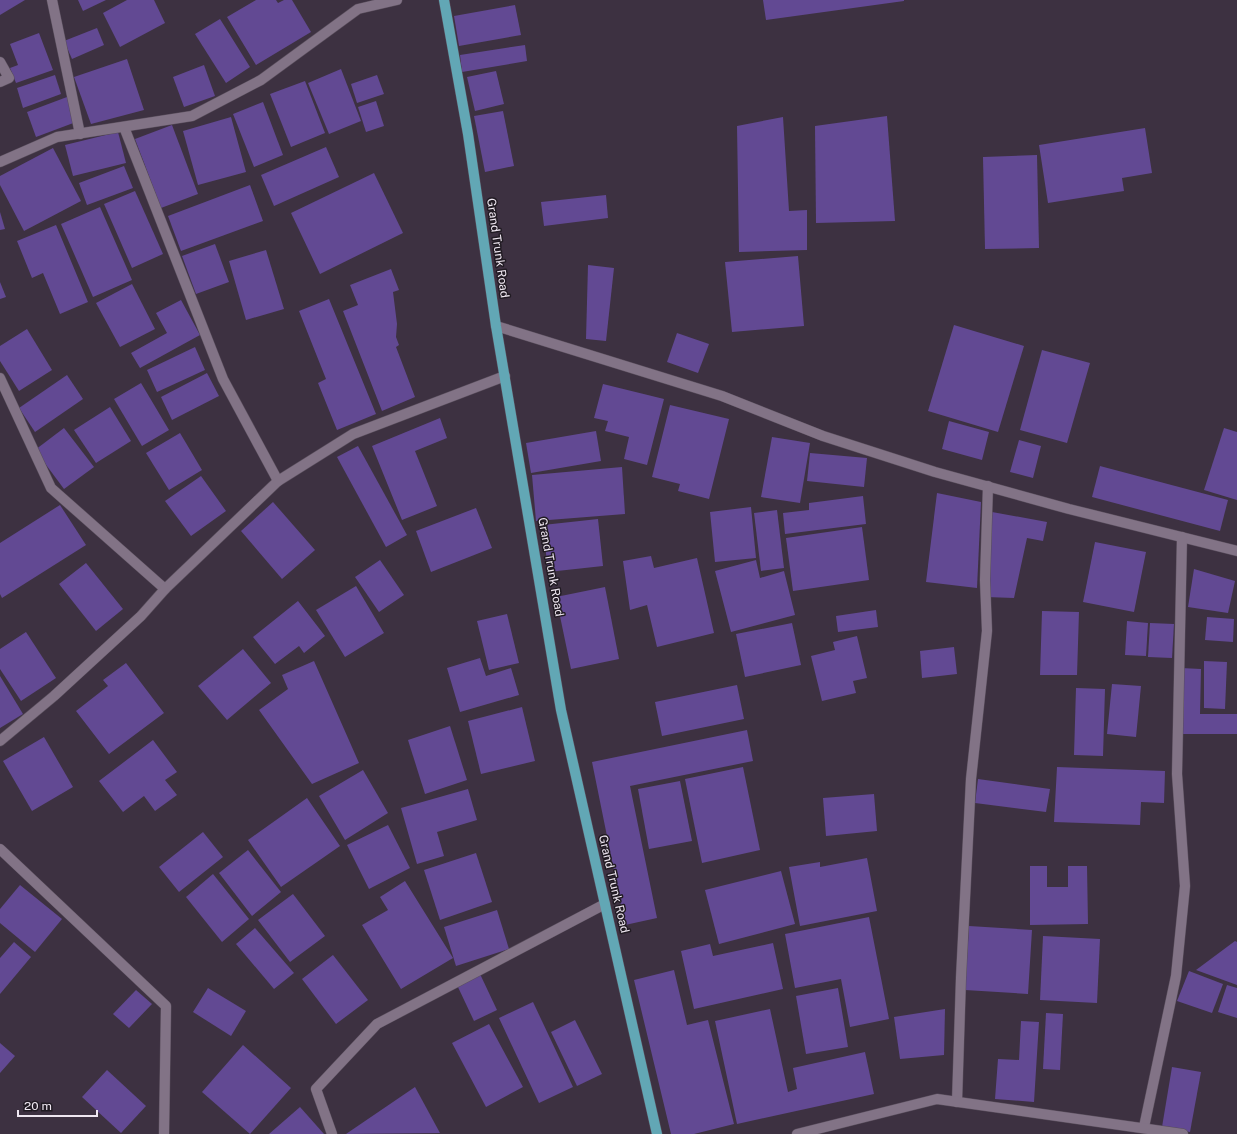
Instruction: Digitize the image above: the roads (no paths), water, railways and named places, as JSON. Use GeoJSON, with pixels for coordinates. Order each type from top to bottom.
{"type":"FeatureCollection","features":[{"type":"Feature","properties":{"kind":"main road","name":"Grand Trunk Road"},"geometry":{"type":"LineString","coordinates":[[444,0],[468,134],[496,326],[561,710],[657,1134]]}},
{"type":"Feature","properties":{"kind":"street"},"geometry":{"type":"LineString","coordinates":[[52,0],[80,134]]}},
{"type":"Feature","properties":{"kind":"street"},"geometry":{"type":"LineString","coordinates":[[0,162],[57,137],[192,116],[261,80],[358,9],[397,0]]}},
{"type":"Feature","properties":{"kind":"street"},"geometry":{"type":"LineString","coordinates":[[0,62],[9,78],[0,82]]}},
{"type":"Feature","properties":{"kind":"street"},"geometry":{"type":"LineString","coordinates":[[124,127],[223,379],[278,481]]}},
{"type":"Feature","properties":{"kind":"street"},"geometry":{"type":"LineString","coordinates":[[496,326],[722,396],[823,436],[935,472],[1069,510],[1237,551]]}},
{"type":"Feature","properties":{"kind":"street"},"geometry":{"type":"LineString","coordinates":[[0,741],[141,616],[165,589],[278,481],[353,434],[505,376]]}},
{"type":"Feature","properties":{"kind":"street"},"geometry":{"type":"LineString","coordinates":[[0,378],[51,488],[165,589]]}},
{"type":"Feature","properties":{"kind":"street"},"geometry":{"type":"LineString","coordinates":[[957,1102],[960,978],[971,787],[987,631],[985,580],[988,486]]}},
{"type":"Feature","properties":{"kind":"street"},"geometry":{"type":"LineString","coordinates":[[1144,1127],[1176,976],[1185,886],[1177,774],[1182,537]]}},
{"type":"Feature","properties":{"kind":"street"},"geometry":{"type":"LineString","coordinates":[[0,849],[166,1006],[164,1134]]}},
{"type":"Feature","properties":{"kind":"street"},"geometry":{"type":"LineString","coordinates":[[332,1134],[316,1089],[377,1024],[605,904]]}},
{"type":"Feature","properties":{"kind":"street"},"geometry":{"type":"LineString","coordinates":[[797,1134],[937,1099],[1144,1127],[1183,1134]]}}]}
